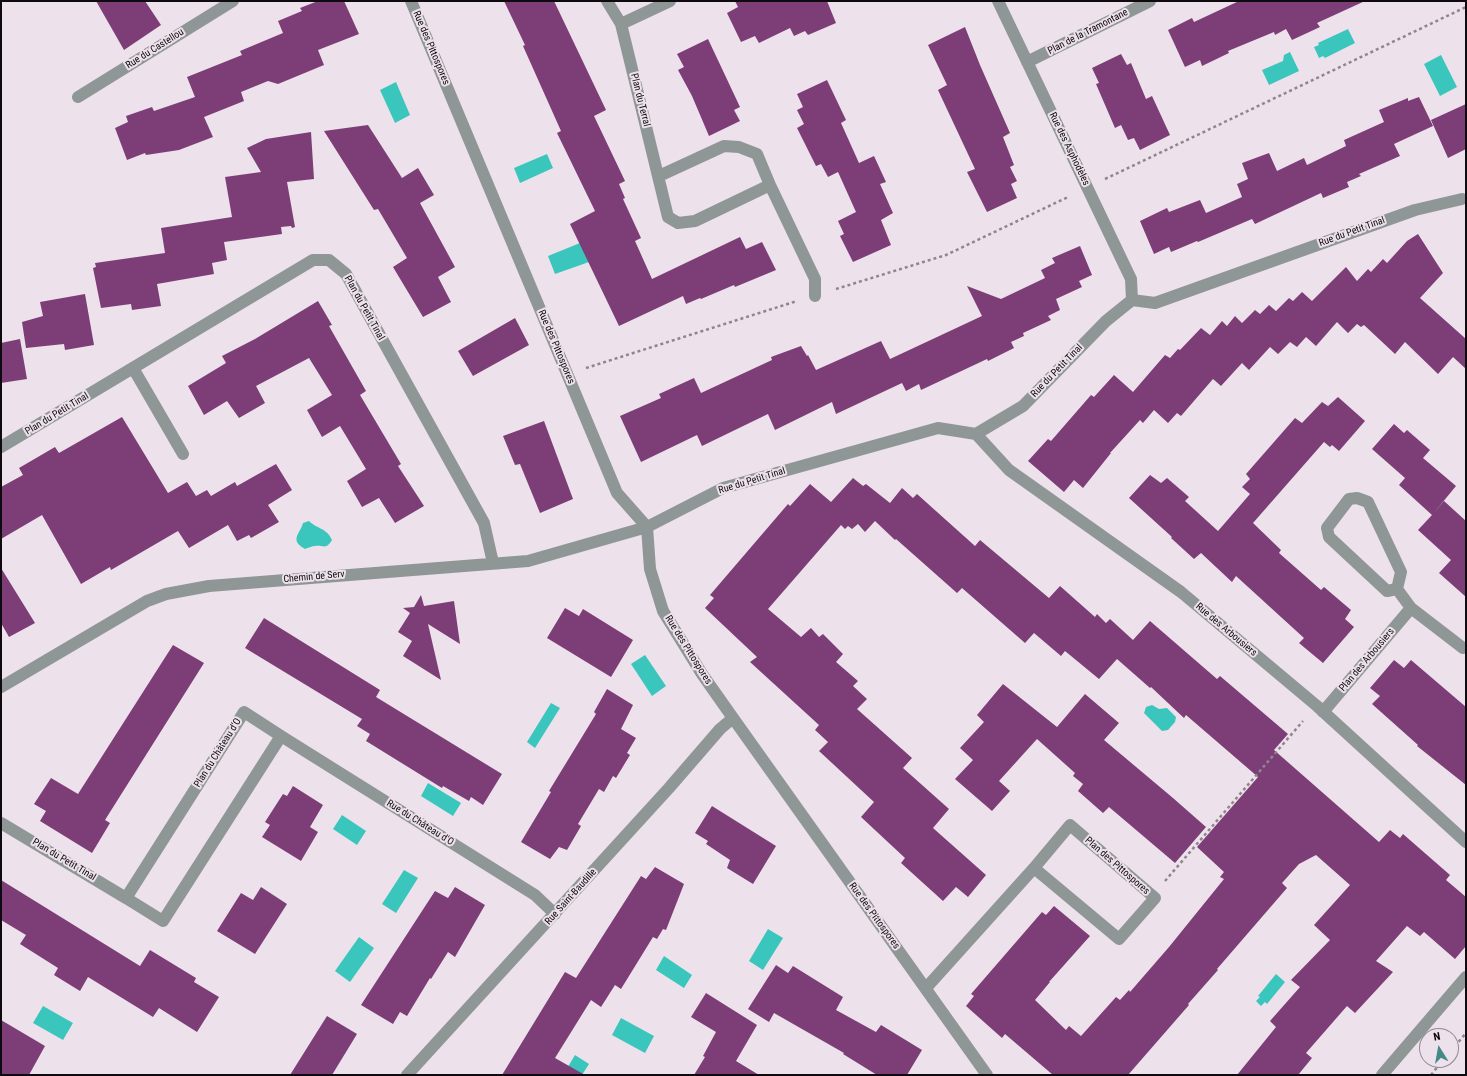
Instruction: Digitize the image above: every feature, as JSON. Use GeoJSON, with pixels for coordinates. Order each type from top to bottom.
{"type":"FeatureCollection","features":[{"type":"Feature","properties":{"kind":"street","name":"Rue du Castellou"},"geometry":{"type":"LineString","coordinates":[[78,97],[220,4],[233,1]]}},
{"type":"Feature","properties":{"kind":"street","name":"Rue des Pittospores"},"geometry":{"type":"LineString","coordinates":[[411,1],[617,493],[647,527],[650,569],[663,611],[702,674],[732,718],[987,1075]]}},
{"type":"Feature","properties":{"kind":"street","name":"Plan du Terral"},"geometry":{"type":"LineString","coordinates":[[607,1],[621,24],[668,217],[678,223],[694,221],[770,185]]}},
{"type":"Feature","properties":{"kind":"street"},"geometry":{"type":"LineString","coordinates":[[621,24],[670,1]]}},
{"type":"Feature","properties":{"kind":"street","name":"Rue des Asphodèles"},"geometry":{"type":"LineString","coordinates":[[998,1],[1131,279],[1132,300]]}},
{"type":"Feature","properties":{"kind":"street","name":"Plan de la Tramontane"},"geometry":{"type":"LineString","coordinates":[[1027,62],[1150,1]]}},
{"type":"Feature","properties":{"kind":"street"},"geometry":{"type":"LineString","coordinates":[[659,176],[724,146],[739,147],[757,154],[770,185],[815,279],[815,296]]}},
{"type":"Feature","properties":{"kind":"street","name":"Rue du Petit Tinal"},"geometry":{"type":"LineString","coordinates":[[647,527],[723,488],[938,428],[976,434],[1023,406],[1106,321],[1132,300],[1155,303],[1415,210],[1465,201]]}},
{"type":"Feature","properties":{"kind":"street","name":"Plan du Petit Tinal"},"geometry":{"type":"LineString","coordinates":[[1,447],[313,260],[329,260],[346,274],[484,523],[492,563]]}},
{"type":"Feature","properties":{"kind":"street"},"geometry":{"type":"LineString","coordinates":[[133,368],[183,454]]}},
{"type":"Feature","properties":{"kind":"street","name":"Rue des Arbousiers"},"geometry":{"type":"LineString","coordinates":[[976,434],[1009,470],[1181,592],[1320,709],[1466,842]]}},
{"type":"Feature","properties":{"kind":"street"},"geometry":{"type":"LineString","coordinates":[[1397,589],[1387,591],[1329,537],[1327,528],[1349,499],[1357,498],[1368,502],[1401,572],[1397,589],[1411,608],[1463,648]]}},
{"type":"Feature","properties":{"kind":"street","name":"Chemin de Serv"},"geometry":{"type":"LineString","coordinates":[[1,687],[147,601],[166,594],[209,586],[528,561],[647,527]]}},
{"type":"Feature","properties":{"kind":"street","name":"Plan des Arbousiers"},"geometry":{"type":"LineString","coordinates":[[1320,709],[1411,608]]}},
{"type":"Feature","properties":{"kind":"street","name":"Plan du Château d'O"},"geometry":{"type":"LineString","coordinates":[[126,898],[244,712],[281,736]]}},
{"type":"Feature","properties":{"kind":"street","name":"Rue Saint-Baudille"},"geometry":{"type":"LineString","coordinates":[[407,1075],[669,788],[720,729],[732,718]]}},
{"type":"Feature","properties":{"kind":"street"},"geometry":{"type":"LineString","coordinates":[[126,898],[163,921],[281,736]]}},
{"type":"Feature","properties":{"kind":"street","name":"Rue du Château d'O"},"geometry":{"type":"LineString","coordinates":[[281,736],[535,895],[555,914]]}},
{"type":"Feature","properties":{"kind":"street","name":"Plan du Petit Tinal"},"geometry":{"type":"LineString","coordinates":[[1,823],[126,898]]}},
{"type":"Feature","properties":{"kind":"street","name":"Plan des Pittospores"},"geometry":{"type":"LineString","coordinates":[[926,988],[1034,868],[1070,825],[1155,898],[1119,939],[1034,868]]}},
{"type":"Feature","properties":{"kind":"street"},"geometry":{"type":"LineString","coordinates":[[1382,1075],[1466,977]]}},
{"type":"Feature","properties":{"kind":"path"},"geometry":{"type":"LineString","coordinates":[[569,377],[589,367],[946,256],[1466,7]]}},
{"type":"Feature","properties":{"kind":"path"},"geometry":{"type":"LineString","coordinates":[[1152,896],[1320,709]]}},
{"type":"Feature","properties":{"kind":"path"},"geometry":{"type":"LineString","coordinates":[[1459,1041],[1466,1033]]}},
{"type":"Feature","properties":{"kind":"shaded area"},"geometry":{"type":"Polygon","coordinates":[[[1348,29],[1355,43],[1325,58],[1323,56],[1319,58],[1314,47],[1319,45],[1318,43],[1348,29]]]}},
{"type":"Feature","properties":{"kind":"shaded area"},"geometry":{"type":"Polygon","coordinates":[[[1290,52],[1299,71],[1269,85],[1262,70],[1283,61],[1284,55],[1290,52]]]}},
{"type":"Feature","properties":{"kind":"shaded area"},"geometry":{"type":"Polygon","coordinates":[[[1441,55],[1457,87],[1440,96],[1424,64],[1441,55]]]}},
{"type":"Feature","properties":{"kind":"shaded area"},"geometry":{"type":"Polygon","coordinates":[[[396,82],[410,115],[395,123],[380,90],[396,82]]]}},
{"type":"Feature","properties":{"kind":"shaded area"},"geometry":{"type":"Polygon","coordinates":[[[547,154],[553,168],[520,183],[514,168],[547,154]]]}},
{"type":"Feature","properties":{"kind":"shaded area"},"geometry":{"type":"Polygon","coordinates":[[[580,243],[589,262],[555,274],[548,256],[580,243]]]}},
{"type":"Feature","properties":{"kind":"shaded area"},"geometry":{"type":"Polygon","coordinates":[[[309,521],[330,536],[332,540],[328,545],[314,546],[305,549],[300,546],[297,537],[303,523],[309,521]]]}},
{"type":"Feature","properties":{"kind":"shaded area"},"geometry":{"type":"Polygon","coordinates":[[[645,655],[666,686],[652,696],[631,664],[645,655]]]}},
{"type":"Feature","properties":{"kind":"shaded area"},"geometry":{"type":"Polygon","coordinates":[[[551,703],[560,708],[535,748],[527,742],[551,703]]]}},
{"type":"Feature","properties":{"kind":"shaded area"},"geometry":{"type":"Polygon","coordinates":[[[1152,705],[1159,709],[1167,708],[1176,717],[1175,722],[1168,730],[1162,731],[1144,713],[1146,707],[1152,705]]]}},
{"type":"Feature","properties":{"kind":"shaded area"},"geometry":{"type":"Polygon","coordinates":[[[428,783],[461,803],[453,816],[421,796],[428,783]]]}},
{"type":"Feature","properties":{"kind":"shaded area"},"geometry":{"type":"Polygon","coordinates":[[[342,815],[366,831],[357,845],[333,829],[342,815]]]}},
{"type":"Feature","properties":{"kind":"shaded area"},"geometry":{"type":"Polygon","coordinates":[[[404,870],[418,878],[396,913],[382,904],[404,870]]]}},
{"type":"Feature","properties":{"kind":"shaded area"},"geometry":{"type":"Polygon","coordinates":[[[768,929],[783,938],[763,970],[749,961],[768,929]]]}},
{"type":"Feature","properties":{"kind":"shaded area"},"geometry":{"type":"Polygon","coordinates":[[[359,937],[374,948],[350,982],[335,971],[359,937]]]}},
{"type":"Feature","properties":{"kind":"shaded area"},"geometry":{"type":"Polygon","coordinates":[[[664,956],[692,975],[684,988],[656,970],[664,956]]]}},
{"type":"Feature","properties":{"kind":"shaded area"},"geometry":{"type":"Polygon","coordinates":[[[1276,974],[1285,982],[1267,1004],[1265,1002],[1261,1006],[1256,1001],[1260,997],[1258,996],[1276,974]]]}},
{"type":"Feature","properties":{"kind":"shaded area"},"geometry":{"type":"Polygon","coordinates":[[[43,1006],[73,1023],[63,1040],[33,1023],[43,1006]]]}},
{"type":"Feature","properties":{"kind":"shaded area"},"geometry":{"type":"Polygon","coordinates":[[[621,1018],[654,1036],[645,1053],[612,1035],[621,1018]]]}},
{"type":"Feature","properties":{"kind":"shaded area"},"geometry":{"type":"Polygon","coordinates":[[[575,1055],[589,1064],[582,1075],[563,1075],[575,1055]]]}},
{"type":"Feature","properties":{"kind":"building"},"geometry":{"type":"Polygon","coordinates":[[[96,1],[145,1],[161,25],[124,50],[96,1]]]}},
{"type":"Feature","properties":{"kind":"building"},"geometry":{"type":"Polygon","coordinates":[[[318,1],[344,1],[359,34],[318,50],[324,65],[278,84],[268,81],[241,92],[244,101],[204,117],[213,137],[179,150],[146,155],[145,153],[127,160],[115,128],[128,122],[126,116],[152,107],[154,111],[195,97],[187,77],[242,55],[240,51],[283,33],[278,21],[302,11],[300,8],[318,1]]]}},
{"type":"Feature","properties":{"kind":"building"},"geometry":{"type":"Polygon","coordinates":[[[504,1],[554,1],[606,110],[594,116],[625,181],[619,184],[625,198],[623,199],[641,238],[635,241],[652,279],[740,237],[746,249],[762,242],[776,270],[735,287],[734,285],[686,304],[683,296],[619,326],[570,224],[595,211],[557,133],[561,131],[523,46],[525,45],[504,1]]]}},
{"type":"Feature","properties":{"kind":"building"},"geometry":{"type":"Polygon","coordinates":[[[735,1],[827,1],[836,23],[808,35],[805,31],[794,36],[790,28],[759,43],[755,36],[741,42],[727,13],[738,7],[735,1]]]}},
{"type":"Feature","properties":{"kind":"building"},"geometry":{"type":"Polygon","coordinates":[[[1239,1],[1365,1],[1317,23],[1320,27],[1292,40],[1286,29],[1275,35],[1274,32],[1228,51],[1229,53],[1202,66],[1200,60],[1185,67],[1168,30],[1192,18],[1194,22],[1239,1]]]}},
{"type":"Feature","properties":{"kind":"building"},"geometry":{"type":"Polygon","coordinates":[[[965,27],[1010,133],[1003,137],[1014,165],[1010,167],[1017,181],[1011,184],[1017,198],[987,212],[967,172],[975,169],[938,90],[947,85],[928,45],[965,27]]]}},
{"type":"Feature","properties":{"kind":"building"},"geometry":{"type":"Polygon","coordinates":[[[708,39],[740,107],[734,110],[740,121],[709,136],[692,96],[678,70],[684,67],[677,54],[708,39]]]}},
{"type":"Feature","properties":{"kind":"building"},"geometry":{"type":"Polygon","coordinates":[[[1121,54],[1127,65],[1131,63],[1146,99],[1152,96],[1170,135],[1140,150],[1134,138],[1128,140],[1121,125],[1115,128],[1096,84],[1099,83],[1092,68],[1121,54]]]}},
{"type":"Feature","properties":{"kind":"building"},"geometry":{"type":"Polygon","coordinates":[[[827,80],[846,120],[841,123],[859,163],[874,156],[886,182],[880,184],[893,213],[881,220],[891,245],[853,262],[840,236],[844,234],[838,221],[856,212],[838,172],[828,177],[821,164],[816,166],[797,128],[804,124],[797,110],[803,107],[797,94],[827,80]]]}},
{"type":"Feature","properties":{"kind":"building"},"geometry":{"type":"Polygon","coordinates":[[[1419,97],[1433,126],[1394,144],[1400,156],[1359,174],[1361,176],[1347,182],[1349,187],[1323,198],[1321,193],[1255,224],[1252,219],[1171,252],[1169,247],[1154,254],[1140,221],[1167,208],[1169,212],[1200,200],[1206,213],[1242,197],[1237,184],[1248,179],[1242,163],[1269,153],[1277,171],[1304,158],[1307,165],[1346,146],[1344,140],[1384,122],[1379,110],[1408,98],[1408,101],[1419,97]]]}},
{"type":"Feature","properties":{"kind":"building"},"geometry":{"type":"Polygon","coordinates":[[[1466,104],[1466,149],[1448,158],[1431,120],[1466,104]]]}},
{"type":"Feature","properties":{"kind":"building"},"geometry":{"type":"Polygon","coordinates":[[[368,125],[402,178],[418,168],[434,195],[420,203],[455,267],[438,277],[451,302],[423,317],[393,267],[407,258],[378,209],[374,210],[324,131],[368,125]]]}},
{"type":"Feature","properties":{"kind":"building"},"geometry":{"type":"Polygon","coordinates":[[[311,132],[314,179],[287,182],[295,227],[281,227],[282,234],[224,242],[227,260],[212,263],[214,274],[157,284],[161,306],[132,310],[131,304],[101,308],[93,268],[96,267],[95,263],[165,253],[161,228],[232,217],[225,177],[261,172],[247,148],[266,139],[311,132]]]}},
{"type":"Feature","properties":{"kind":"building"},"geometry":{"type":"Polygon","coordinates":[[[1418,234],[1443,273],[1420,298],[1466,339],[1466,369],[1453,357],[1438,374],[1405,342],[1395,354],[1364,325],[1361,327],[1357,324],[1348,333],[1337,322],[1316,346],[1306,337],[1297,347],[1290,342],[1278,354],[1270,347],[1249,370],[1242,363],[1221,386],[1213,379],[1181,416],[1177,413],[1168,423],[1154,410],[1143,423],[1140,420],[1110,453],[1083,488],[1074,480],[1064,492],[1028,461],[1048,439],[1051,441],[1091,395],[1094,397],[1114,375],[1133,392],[1165,355],[1170,358],[1178,349],[1180,350],[1201,328],[1210,335],[1222,321],[1227,326],[1235,316],[1242,323],[1255,310],[1260,314],[1269,305],[1276,311],[1289,298],[1293,301],[1302,292],[1312,301],[1346,267],[1357,281],[1368,269],[1371,272],[1383,259],[1387,263],[1407,241],[1418,234]]]}},
{"type":"Feature","properties":{"kind":"building"},"geometry":{"type":"Polygon","coordinates":[[[1080,246],[1092,275],[1079,281],[1082,287],[1056,299],[1060,310],[1048,316],[1051,320],[1023,333],[1024,336],[1011,342],[1014,348],[921,390],[919,384],[906,391],[902,383],[836,414],[832,402],[775,430],[768,414],[702,446],[697,435],[641,462],[620,416],[661,398],[659,394],[694,378],[701,393],[772,360],[771,357],[801,346],[816,370],[881,341],[890,359],[982,316],[967,286],[1001,299],[1045,278],[1041,270],[1055,263],[1052,258],[1080,246]]]}},
{"type":"Feature","properties":{"kind":"building"},"geometry":{"type":"Polygon","coordinates":[[[85,294],[94,345],[65,350],[64,344],[26,348],[22,322],[43,316],[40,302],[85,294]]]}},
{"type":"Feature","properties":{"kind":"building"},"geometry":{"type":"Polygon","coordinates":[[[318,301],[332,325],[329,326],[366,391],[360,395],[401,464],[398,466],[424,506],[395,523],[379,498],[362,507],[347,481],[366,469],[340,426],[322,437],[307,410],[332,395],[309,358],[256,386],[265,403],[239,418],[227,401],[204,415],[188,386],[226,363],[222,356],[255,339],[318,301]]]}},
{"type":"Feature","properties":{"kind":"building"},"geometry":{"type":"Polygon","coordinates":[[[515,318],[529,345],[473,376],[458,351],[515,318]]]}},
{"type":"Feature","properties":{"kind":"building"},"geometry":{"type":"Polygon","coordinates":[[[20,339],[27,379],[1,383],[1,343],[20,339]]]}},
{"type":"Feature","properties":{"kind":"building"},"geometry":{"type":"Polygon","coordinates":[[[1338,397],[1365,421],[1339,451],[1332,445],[1330,447],[1324,442],[1253,523],[1281,550],[1279,553],[1321,590],[1324,587],[1351,610],[1345,619],[1354,627],[1323,663],[1299,643],[1304,638],[1236,576],[1232,582],[1201,553],[1194,559],[1129,498],[1150,475],[1161,483],[1167,478],[1189,497],[1185,501],[1218,531],[1250,494],[1242,487],[1250,479],[1246,474],[1295,418],[1302,423],[1322,402],[1328,406],[1338,397]]]}},
{"type":"Feature","properties":{"kind":"building"},"geometry":{"type":"Polygon","coordinates":[[[122,417],[168,493],[187,482],[196,496],[207,490],[211,496],[235,482],[237,486],[276,464],[292,490],[268,505],[279,522],[251,538],[249,535],[237,541],[228,525],[189,548],[178,531],[111,570],[110,567],[81,584],[42,515],[1,539],[1,487],[23,475],[19,468],[55,447],[59,453],[122,417]]]}},
{"type":"Feature","properties":{"kind":"building"},"geometry":{"type":"Polygon","coordinates":[[[544,421],[573,499],[540,513],[520,464],[515,465],[503,436],[544,421]]]}},
{"type":"Feature","properties":{"kind":"building"},"geometry":{"type":"Polygon","coordinates":[[[1394,424],[1404,433],[1407,430],[1430,450],[1423,458],[1456,486],[1433,514],[1444,501],[1466,521],[1466,597],[1439,573],[1451,560],[1418,530],[1432,515],[1399,485],[1405,478],[1372,449],[1394,424]]]}},
{"type":"Feature","properties":{"kind":"building"},"geometry":{"type":"Polygon","coordinates":[[[853,478],[863,486],[866,484],[890,503],[902,488],[913,498],[917,494],[975,546],[980,540],[1049,598],[1060,586],[1095,617],[1097,614],[1106,623],[1110,619],[1133,640],[1150,621],[1217,679],[1220,676],[1288,734],[1274,750],[1379,842],[1390,830],[1400,838],[1403,834],[1450,875],[1446,880],[1466,897],[1466,946],[1455,959],[1424,932],[1420,936],[1407,926],[1376,961],[1393,972],[1355,1013],[1347,1006],[1306,1053],[1312,1058],[1298,1075],[1237,1075],[1276,1027],[1270,1021],[1300,987],[1291,980],[1330,940],[1314,925],[1350,885],[1316,855],[1299,864],[1282,883],[1287,888],[1128,1075],[1053,1075],[1005,1034],[1002,1038],[966,1006],[974,996],[971,994],[1042,912],[1046,915],[1054,906],[1090,936],[1035,1000],[1066,1030],[1069,1026],[1081,1036],[1116,997],[1120,1000],[1129,990],[1130,992],[1169,947],[1224,879],[1220,877],[1224,872],[1197,847],[1258,777],[1186,715],[1184,718],[1151,687],[1150,688],[1117,659],[1099,679],[1065,651],[1061,656],[1034,633],[1025,643],[962,588],[957,593],[875,521],[865,532],[858,524],[852,529],[848,526],[845,529],[841,525],[768,609],[801,637],[811,628],[819,637],[823,634],[843,654],[836,662],[858,681],[853,686],[867,699],[857,709],[912,758],[903,768],[949,809],[933,828],[986,875],[968,897],[956,887],[943,901],[901,863],[905,858],[861,817],[874,802],[819,751],[828,742],[815,730],[819,725],[750,662],[757,657],[705,608],[714,598],[710,595],[788,504],[790,506],[810,484],[831,502],[853,478]]]}},
{"type":"Feature","properties":{"kind":"building"},"geometry":{"type":"Polygon","coordinates":[[[1,568],[35,623],[9,637],[1,623],[1,568]]]}},
{"type":"Feature","properties":{"kind":"building"},"geometry":{"type":"Polygon","coordinates":[[[421,595],[424,606],[454,601],[460,644],[428,624],[441,680],[403,656],[412,641],[398,632],[410,613],[403,608],[414,607],[421,595]]]}},
{"type":"Feature","properties":{"kind":"building"},"geometry":{"type":"Polygon","coordinates":[[[565,608],[579,616],[583,609],[633,640],[611,677],[547,638],[565,608]]]}},
{"type":"Feature","properties":{"kind":"building"},"geometry":{"type":"Polygon","coordinates":[[[264,618],[380,690],[376,697],[502,774],[483,805],[471,797],[469,801],[443,786],[442,788],[366,741],[370,734],[357,726],[362,719],[245,648],[264,618]]]}},
{"type":"Feature","properties":{"kind":"building"},"geometry":{"type":"Polygon","coordinates":[[[173,645],[204,663],[105,820],[110,823],[92,853],[40,821],[46,811],[34,804],[51,778],[78,794],[173,645]]]}},
{"type":"Feature","properties":{"kind":"building"},"geometry":{"type":"Polygon","coordinates":[[[1394,660],[1404,668],[1411,660],[1466,707],[1466,785],[1417,746],[1418,745],[1372,704],[1380,696],[1370,688],[1394,660]]]}},
{"type":"Feature","properties":{"kind":"building"},"geometry":{"type":"Polygon","coordinates":[[[1003,684],[1057,727],[1085,694],[1119,723],[1104,740],[1206,827],[1175,863],[1109,807],[1103,813],[1078,791],[1083,784],[1073,776],[1075,773],[1037,739],[999,781],[1010,791],[992,811],[955,779],[973,760],[960,748],[984,722],[977,715],[1003,684]]]}},
{"type":"Feature","properties":{"kind":"building"},"geometry":{"type":"Polygon","coordinates":[[[607,689],[633,705],[621,729],[636,738],[627,753],[630,755],[616,778],[613,776],[604,792],[599,789],[578,824],[581,826],[567,850],[559,847],[550,859],[521,842],[551,792],[549,791],[596,714],[594,712],[607,689]]]}},
{"type":"Feature","properties":{"kind":"building"},"geometry":{"type":"Polygon","coordinates":[[[293,786],[323,805],[310,827],[318,832],[301,861],[262,837],[270,825],[265,822],[283,794],[287,796],[293,786]]]}},
{"type":"Feature","properties":{"kind":"building"},"geometry":{"type":"Polygon","coordinates":[[[712,806],[776,846],[753,884],[727,868],[730,860],[706,844],[708,841],[695,833],[712,806]]]}},
{"type":"Feature","properties":{"kind":"building"},"geometry":{"type":"Polygon","coordinates":[[[655,867],[684,884],[666,930],[663,929],[657,939],[653,937],[621,989],[615,985],[601,1007],[591,1000],[555,1058],[585,1075],[502,1075],[565,972],[576,978],[641,876],[646,879],[655,867]]]}},
{"type":"Feature","properties":{"kind":"building"},"geometry":{"type":"Polygon","coordinates":[[[1,880],[140,966],[150,950],[196,978],[194,982],[219,997],[197,1032],[159,1008],[153,1017],[88,977],[80,991],[54,975],[58,968],[20,944],[26,935],[1,920],[1,880]]]}},
{"type":"Feature","properties":{"kind":"building"},"geometry":{"type":"Polygon","coordinates":[[[261,887],[287,904],[255,954],[217,931],[241,893],[253,900],[261,887]]]}},
{"type":"Feature","properties":{"kind":"building"},"geometry":{"type":"Polygon","coordinates":[[[455,887],[485,905],[455,957],[448,952],[407,1016],[400,1012],[393,1024],[361,1005],[435,891],[448,898],[455,887]]]}},
{"type":"Feature","properties":{"kind":"building"},"geometry":{"type":"Polygon","coordinates":[[[776,965],[788,973],[793,966],[843,997],[836,1010],[876,1032],[881,1025],[922,1050],[907,1075],[877,1075],[843,1054],[844,1053],[774,1013],[769,1022],[748,1009],[776,965]]]}},
{"type":"Feature","properties":{"kind":"building"},"geometry":{"type":"Polygon","coordinates":[[[706,993],[757,1025],[736,1061],[759,1075],[694,1075],[705,1057],[703,1056],[716,1032],[691,1017],[706,993]]]}},
{"type":"Feature","properties":{"kind":"building"},"geometry":{"type":"Polygon","coordinates":[[[327,1016],[357,1034],[332,1075],[290,1075],[327,1016]]]}},
{"type":"Feature","properties":{"kind":"building"},"geometry":{"type":"Polygon","coordinates":[[[1,1020],[45,1046],[29,1075],[1,1075],[1,1020]]]}}]}
